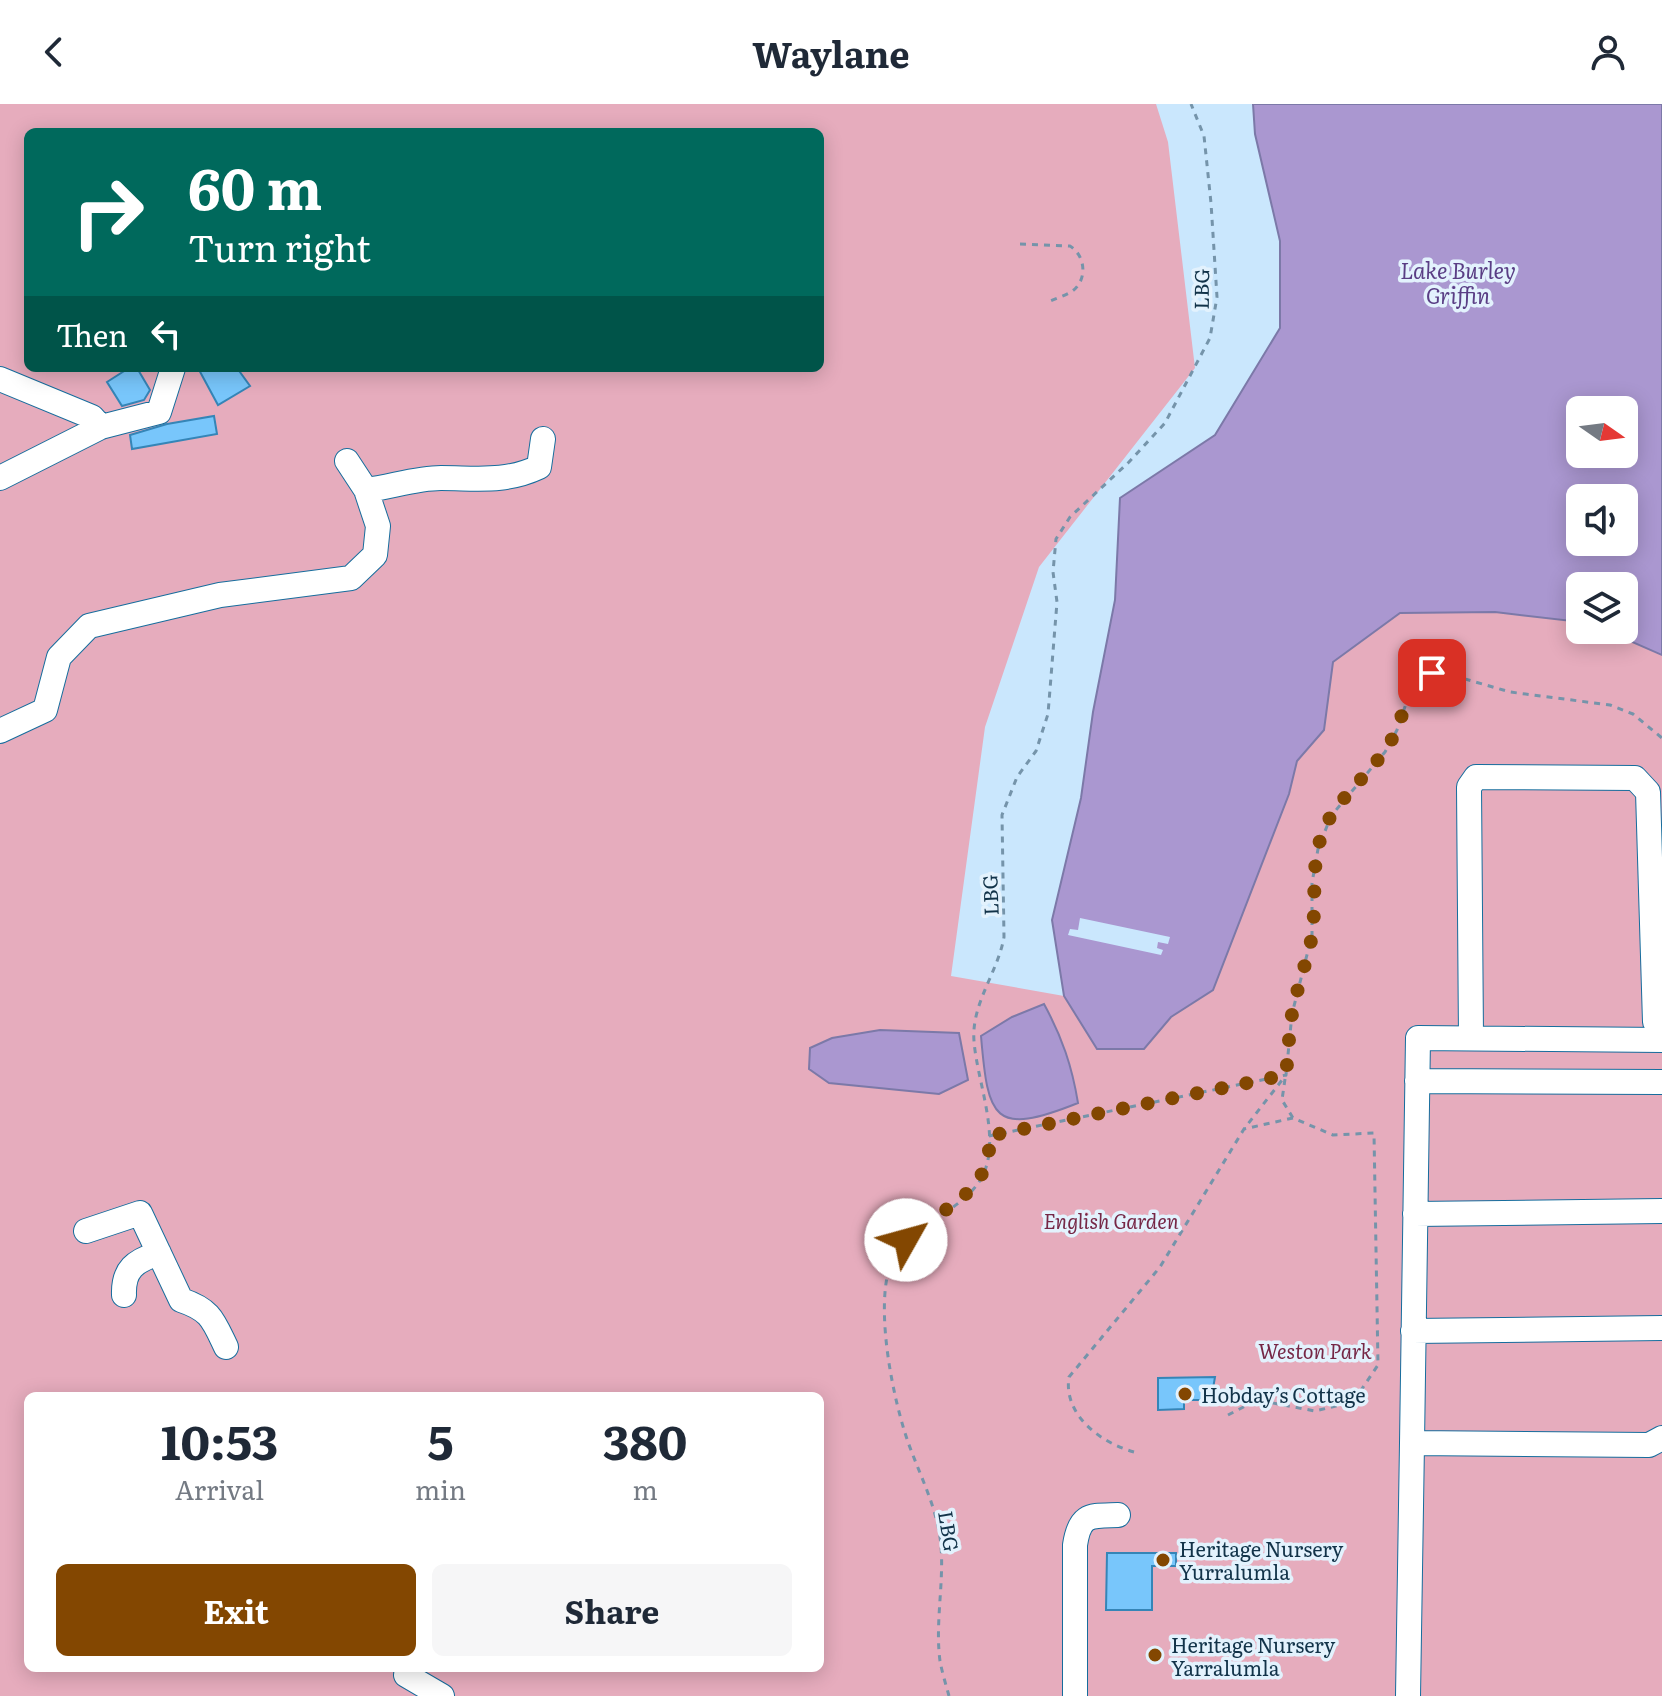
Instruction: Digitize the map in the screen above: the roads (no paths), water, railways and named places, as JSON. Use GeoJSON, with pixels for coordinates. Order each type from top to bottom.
{"type":"FeatureCollection","features":[{"type":"Feature","properties":{"kind":"street"},"geometry":{"type":"LineString","coordinates":[[0,478],[101,427],[159,412],[172,372]]}},
{"type":"Feature","properties":{"kind":"street"},"geometry":{"type":"LineString","coordinates":[[0,379],[92,417],[101,427]]}},
{"type":"Feature","properties":{"kind":"street"},"geometry":{"type":"LineString","coordinates":[[366,490],[438,478],[479,481],[523,474],[539,467],[543,439]]}},
{"type":"Feature","properties":{"kind":"street"},"geometry":{"type":"LineString","coordinates":[[0,731],[45,710],[59,657],[89,626],[220,595],[351,578],[375,555],[378,526],[366,490],[347,461]]}},
{"type":"Feature","properties":{"kind":"street"},"geometry":{"type":"LineString","coordinates":[[1471,1038],[1469,787],[1476,777],[1635,778],[1648,792],[1655,1022],[1662,1030]]}},
{"type":"Feature","properties":{"kind":"street"},"geometry":{"type":"LineString","coordinates":[[1408,1696],[1418,1038],[1662,1040]]}},
{"type":"Feature","properties":{"kind":"street"},"geometry":{"type":"LineString","coordinates":[[1417,1081],[1662,1082]]}},
{"type":"Feature","properties":{"kind":"street"},"geometry":{"type":"LineString","coordinates":[[1415,1214],[1662,1211]]}},
{"type":"Feature","properties":{"kind":"street"},"geometry":{"type":"LineString","coordinates":[[86,1231],[140,1213],[181,1300],[200,1306],[210,1314],[226,1347]]}},
{"type":"Feature","properties":{"kind":"street"},"geometry":{"type":"LineString","coordinates":[[124,1295],[123,1279],[129,1267],[159,1253]]}},
{"type":"Feature","properties":{"kind":"street"},"geometry":{"type":"LineString","coordinates":[[1413,1331],[1662,1328]]}},
{"type":"Feature","properties":{"kind":"street"},"geometry":{"type":"LineString","coordinates":[[1412,1443],[1649,1445],[1662,1438]]}},
{"type":"Feature","properties":{"kind":"street"},"geometry":{"type":"LineString","coordinates":[[1075,1696],[1075,1545],[1078,1526],[1088,1516],[1118,1515]]}},
{"type":"Feature","properties":{"kind":"street"},"geometry":{"type":"LineString","coordinates":[[406,1675],[442,1696]]}},
{"type":"Feature","properties":{"kind":"water","name":"Lake Burley Griffin"},"geometry":{"type":"Polygon","coordinates":[[[1253,104],[1662,104],[1662,655],[1637,644],[1638,572],[1566,572],[1566,620],[1495,612],[1400,613],[1333,662],[1324,730],[1297,761],[1289,794],[1213,990],[1171,1017],[1144,1049],[1097,1049],[1064,996],[1052,920],[1081,798],[1093,712],[1115,600],[1120,498],[1215,435],[1280,328],[1280,241],[1255,134],[1253,104]]]}},
{"type":"Feature","properties":{"kind":"water"},"geometry":{"type":"Polygon","coordinates":[[[1044,1004],[1066,1052],[1078,1103],[1028,1119],[1012,1119],[1000,1113],[992,1103],[981,1036],[1012,1017],[1044,1004]]]}},
{"type":"Feature","properties":{"kind":"water"},"geometry":{"type":"Polygon","coordinates":[[[880,1030],[959,1033],[968,1080],[939,1094],[829,1083],[809,1069],[810,1048],[832,1038],[880,1030]]]}},
{"type":"Feature","properties":{"kind":"place","name":"Hobday’s Cottage"},"geometry":{"type":"Point","coordinates":[1185,1394]}},
{"type":"Feature","properties":{"kind":"place","name":"Heritage Nursery Yurralumla"},"geometry":{"type":"Point","coordinates":[1163,1560]}},
{"type":"Feature","properties":{"kind":"place","name":"Heritage Nursery Yarralumla"},"geometry":{"type":"Point","coordinates":[1155,1655]}},
{"type":"Feature","properties":{"kind":"park label","name":"English Garden"},"geometry":{"type":"Point","coordinates":[1111,1220]}},
{"type":"Feature","properties":{"kind":"park label","name":"Weston Park"},"geometry":{"type":"Point","coordinates":[1315,1350]}}]}
